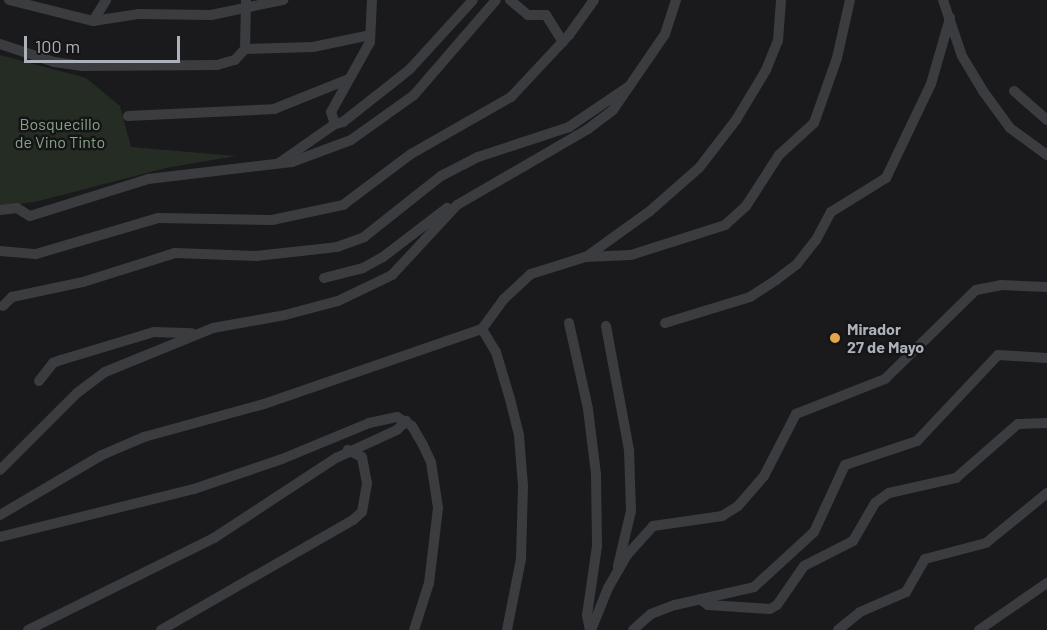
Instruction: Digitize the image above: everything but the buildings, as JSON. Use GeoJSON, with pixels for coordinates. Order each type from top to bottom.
{"type":"FeatureCollection","features":[{"type":"Feature","properties":{"kind":"street"},"geometry":{"type":"LineString","coordinates":[[9,0],[93,21],[139,14],[211,15],[246,2],[283,0]]}},
{"type":"Feature","properties":{"kind":"street"},"geometry":{"type":"LineString","coordinates":[[93,21],[106,0]]}},
{"type":"Feature","properties":{"kind":"street"},"geometry":{"type":"LineString","coordinates":[[335,124],[330,115],[370,35],[372,0]]}},
{"type":"Feature","properties":{"kind":"street"},"geometry":{"type":"LineString","coordinates":[[277,165],[335,124],[343,122],[410,69],[473,0]]}},
{"type":"Feature","properties":{"kind":"street"},"geometry":{"type":"LineString","coordinates":[[0,210],[18,208],[30,216],[148,179],[277,165],[351,140],[414,95],[496,0]]}},
{"type":"Feature","properties":{"kind":"street"},"geometry":{"type":"LineString","coordinates":[[510,0],[528,15],[546,15],[563,42]]}},
{"type":"Feature","properties":{"kind":"street"},"geometry":{"type":"LineString","coordinates":[[0,251],[36,254],[158,219],[272,220],[343,205],[411,154],[511,97],[563,42],[594,0]]}},
{"type":"Feature","properties":{"kind":"street"},"geometry":{"type":"LineString","coordinates":[[324,278],[373,262],[430,219],[588,129],[613,110],[634,83],[664,34],[676,0]]}},
{"type":"Feature","properties":{"kind":"street"},"geometry":{"type":"LineString","coordinates":[[585,257],[650,211],[699,168],[736,120],[766,70],[778,41],[781,0]]}},
{"type":"Feature","properties":{"kind":"street"},"geometry":{"type":"LineString","coordinates":[[0,515],[102,454],[144,437],[264,404],[482,329],[504,299],[531,274],[585,257],[631,255],[712,231],[737,216],[779,156],[814,123],[842,40],[850,0]]}},
{"type":"Feature","properties":{"kind":"street"},"geometry":{"type":"LineString","coordinates":[[943,0],[962,56],[996,110],[1018,136],[1047,155]]}},
{"type":"Feature","properties":{"kind":"street"},"geometry":{"type":"LineString","coordinates":[[0,44],[54,62],[83,66],[217,65],[235,60],[245,48],[246,2]]}},
{"type":"Feature","properties":{"kind":"street"},"geometry":{"type":"LineString","coordinates":[[665,323],[731,304],[776,280],[803,256],[831,212],[886,178],[931,84],[950,18]]}},
{"type":"Feature","properties":{"kind":"street"},"geometry":{"type":"LineString","coordinates":[[245,48],[313,47],[370,35]]}},
{"type":"Feature","properties":{"kind":"street"},"geometry":{"type":"LineString","coordinates":[[128,116],[274,109],[349,79]]}},
{"type":"Feature","properties":{"kind":"street"},"geometry":{"type":"LineString","coordinates":[[3,306],[12,297],[83,282],[175,253],[256,256],[337,247],[364,237],[441,176],[478,157],[569,127],[634,83]]}},
{"type":"Feature","properties":{"kind":"street"},"geometry":{"type":"LineString","coordinates":[[1014,91],[1047,120]]}},
{"type":"Feature","properties":{"kind":"street"},"geometry":{"type":"LineString","coordinates":[[0,470],[93,378],[195,334],[316,307],[369,288],[401,268],[457,205]]}},
{"type":"Feature","properties":{"kind":"street"},"geometry":{"type":"LineString","coordinates":[[591,630],[627,555],[658,523],[722,516],[738,506],[764,476],[791,418],[811,406],[885,379],[965,296],[985,287],[1047,287]]}},
{"type":"Feature","properties":{"kind":"street"},"geometry":{"type":"LineString","coordinates":[[569,323],[588,409],[596,474],[597,546],[587,615],[591,630]]}},
{"type":"Feature","properties":{"kind":"street"},"geometry":{"type":"LineString","coordinates":[[606,326],[629,460],[631,511],[616,575]]}},
{"type":"Feature","properties":{"kind":"street"},"geometry":{"type":"LineString","coordinates":[[482,329],[496,352],[519,436],[523,486],[521,559],[507,630]]}},
{"type":"Feature","properties":{"kind":"street"},"geometry":{"type":"LineString","coordinates":[[39,381],[53,363],[154,332],[195,334]]}},
{"type":"Feature","properties":{"kind":"street"},"geometry":{"type":"LineString","coordinates":[[633,630],[651,614],[700,599],[746,590],[760,583],[814,532],[842,468],[856,460],[917,441],[998,355],[1047,358]]}},
{"type":"Feature","properties":{"kind":"street"},"geometry":{"type":"LineString","coordinates":[[0,537],[194,489],[380,419],[397,417],[406,421],[430,462],[438,508],[429,583],[414,630]]}},
{"type":"Feature","properties":{"kind":"street"},"geometry":{"type":"LineString","coordinates":[[28,630],[214,538],[348,450],[397,430],[406,421]]}},
{"type":"Feature","properties":{"kind":"street"},"geometry":{"type":"LineString","coordinates":[[700,599],[708,605],[770,609],[777,605],[804,566],[853,541],[881,498],[898,490],[956,478],[1018,424],[1047,423]]}},
{"type":"Feature","properties":{"kind":"street"},"geometry":{"type":"LineString","coordinates":[[161,630],[200,611],[259,572],[353,520],[362,512],[367,483],[362,457],[348,450]]}},
{"type":"Feature","properties":{"kind":"street"},"geometry":{"type":"LineString","coordinates":[[838,630],[860,612],[906,592],[925,559],[986,543],[1047,493]]}},
{"type":"Feature","properties":{"kind":"street"},"geometry":{"type":"LineString","coordinates":[[979,630],[1047,583]]}},
{"type":"Feature","properties":{"kind":"green space","name":"Bosquecillo de Vino Tinto"},"geometry":{"type":"Polygon","coordinates":[[[0,55],[86,78],[120,106],[131,147],[236,156],[166,168],[35,202],[0,206],[0,55]]]}},
{"type":"Feature","properties":{"kind":"place","name":"Mirador 27 de Mayo"},"geometry":{"type":"Point","coordinates":[835,338]}}]}
